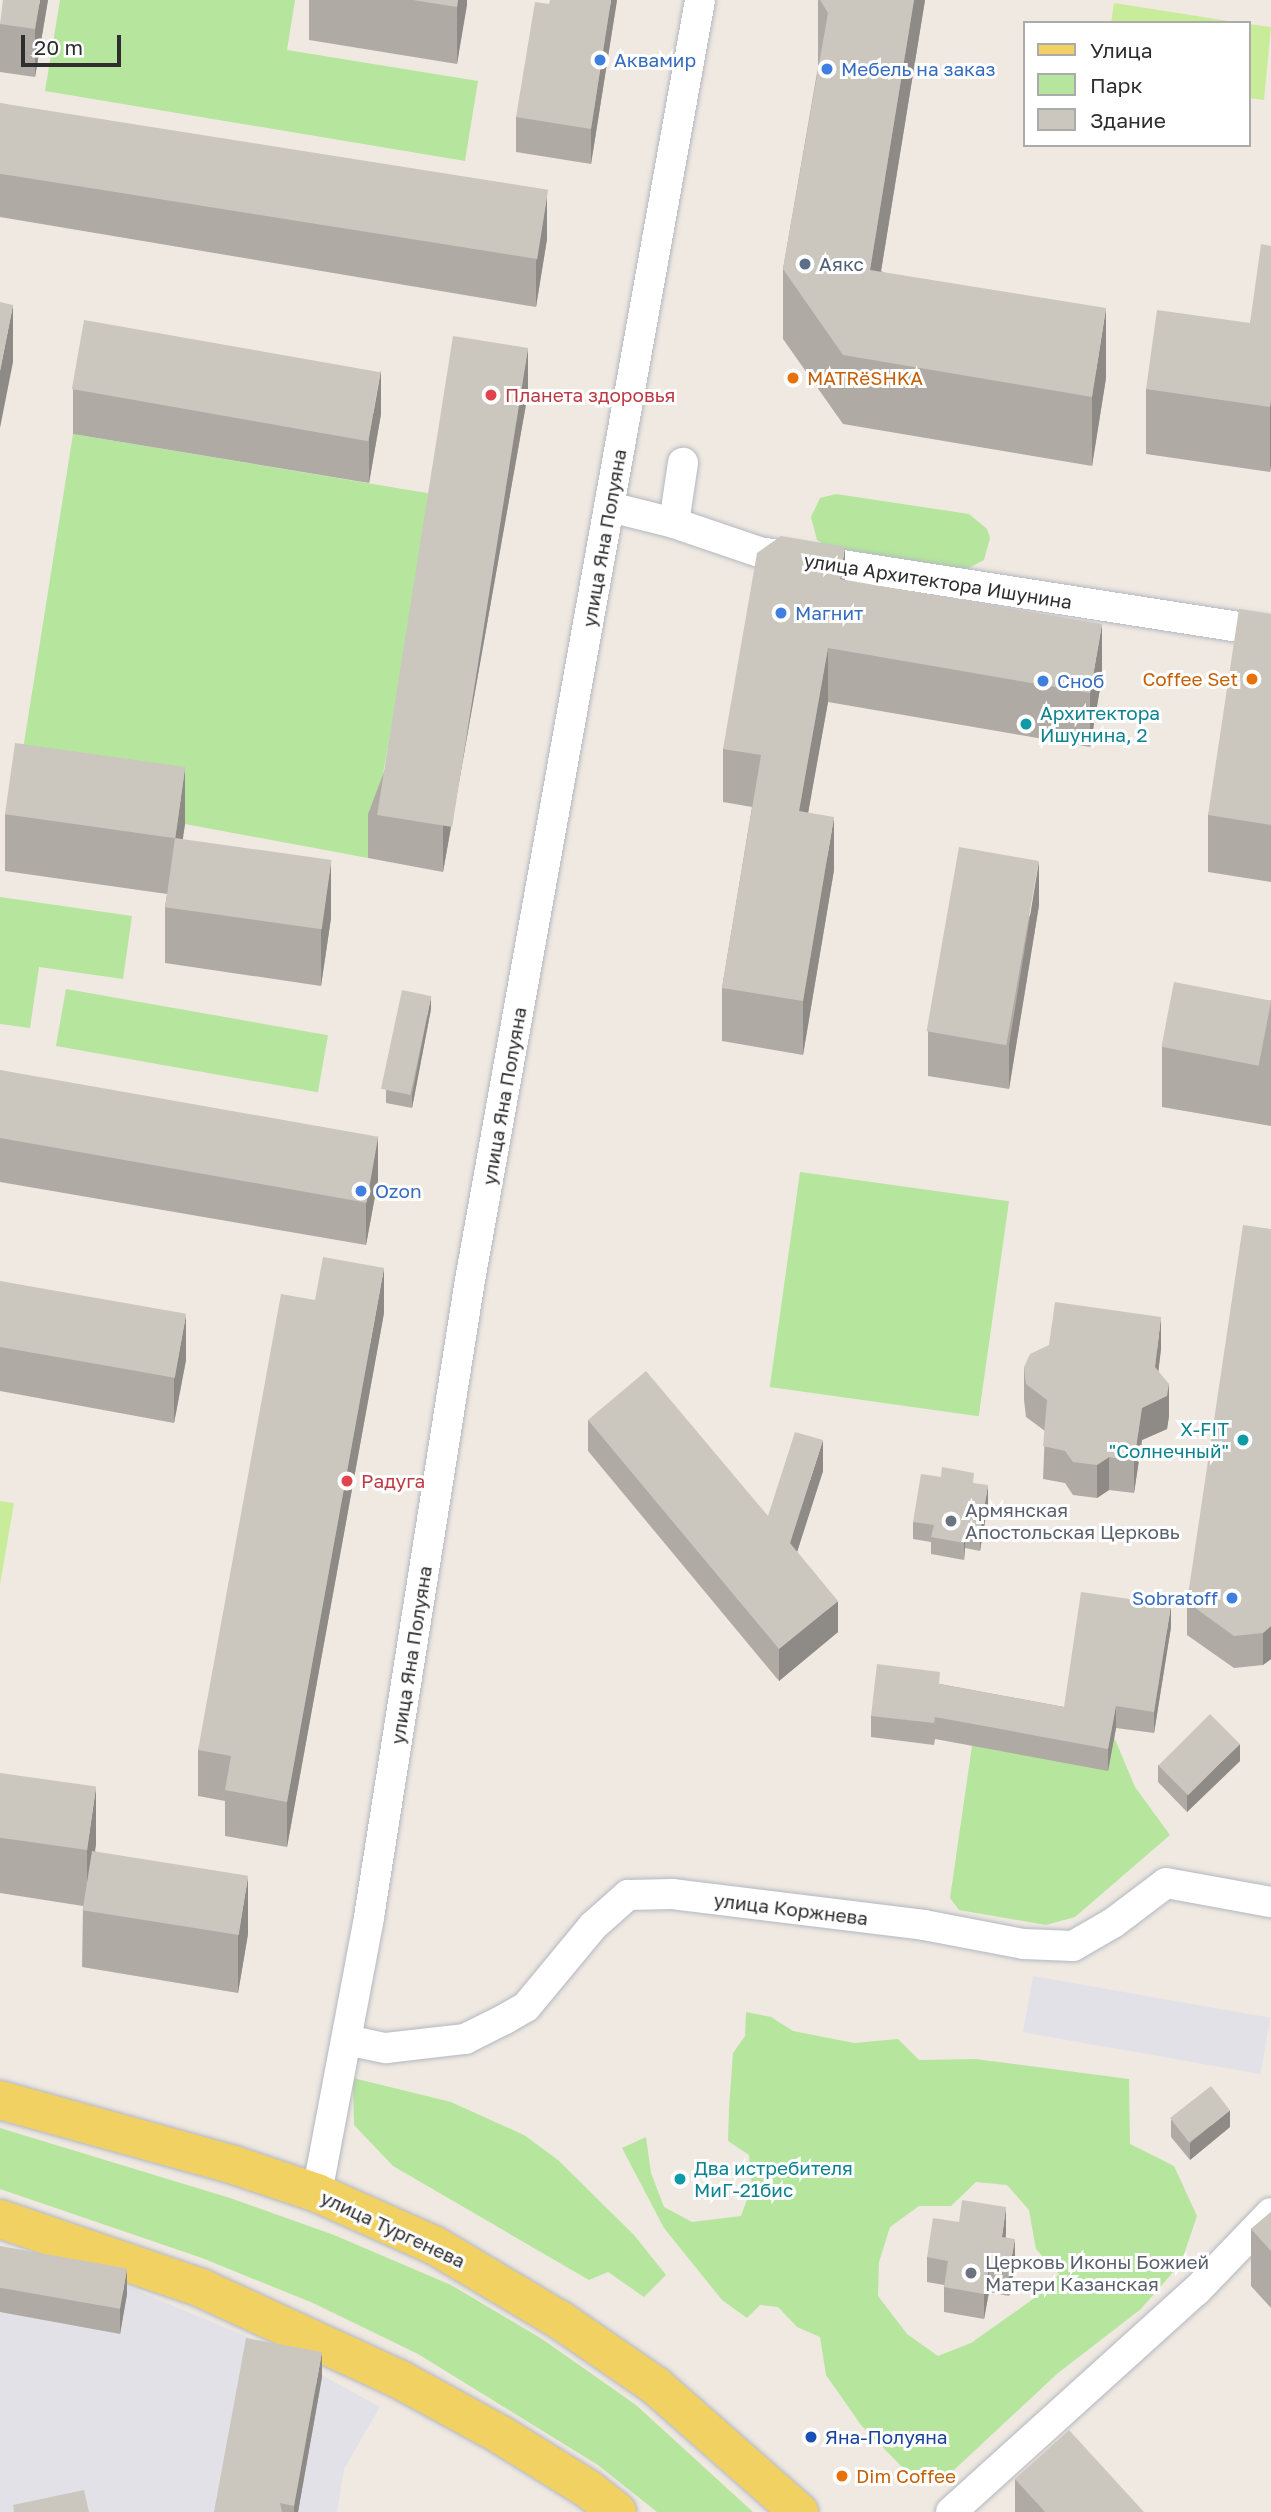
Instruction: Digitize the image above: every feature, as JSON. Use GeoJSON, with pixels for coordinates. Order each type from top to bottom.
{"type":"FeatureCollection","features":[{"type":"Feature","properties":{"kind":"main road","name":"улица Тургенева"},"geometry":{"type":"LineString","coordinates":[[0,2100],[230,2164],[317,2193],[454,2255],[560,2320],[656,2386],[799,2512]]}},
{"type":"Feature","properties":{"kind":"main road"},"geometry":{"type":"LineString","coordinates":[[0,2220],[201,2288],[397,2378],[501,2435],[588,2489],[617,2512]]}},
{"type":"Feature","properties":{"kind":"street","name":"улица Яна Полуяна"},"geometry":{"type":"LineString","coordinates":[[317,2193],[347,2040],[470,1280],[700,0]]}},
{"type":"Feature","properties":{"kind":"street"},"geometry":{"type":"LineString","coordinates":[[674,523],[683,463]]}},
{"type":"Feature","properties":{"kind":"street","name":"улица Архитектора Ишунина"},"geometry":{"type":"LineString","coordinates":[[610,507],[674,523],[759,552],[1271,632]]}},
{"type":"Feature","properties":{"kind":"street","name":"улица Коржнева"},"geometry":{"type":"LineString","coordinates":[[347,2040],[386,2048],[465,2039],[505,2019],[526,2007],[593,1926],[628,1895],[672,1895],[924,1925],[1024,1944],[1073,1946],[1113,1923],[1166,1883],[1271,1902]]}},
{"type":"Feature","properties":{"kind":"street"},"geometry":{"type":"LineString","coordinates":[[951,2512],[1196,2291],[1271,2213]]}},
{"type":"Feature","properties":{"kind":"shaded area"},"geometry":{"type":"Polygon","coordinates":[[[1033,1976],[1270,2018],[1260,2074],[1023,2032],[1033,1976]]]}},
{"type":"Feature","properties":{"kind":"shaded area"},"geometry":{"type":"Polygon","coordinates":[[[0,2247],[123,2285],[265,2344],[380,2407],[344,2469],[337,2512],[0,2512],[0,2247]]]}},
{"type":"Feature","properties":{"kind":"green space"},"geometry":{"type":"Polygon","coordinates":[[[60,0],[295,0],[287,50],[478,81],[465,161],[45,91],[60,0]]]}},
{"type":"Feature","properties":{"kind":"green space"},"geometry":{"type":"Polygon","coordinates":[[[1114,3],[1228,21],[1111,21],[1114,3]]]}},
{"type":"Feature","properties":{"kind":"green space"},"geometry":{"type":"Polygon","coordinates":[[[1250,24],[1271,27],[1264,100],[1250,98],[1250,24]]]}},
{"type":"Feature","properties":{"kind":"green space"},"geometry":{"type":"Polygon","coordinates":[[[73,434],[433,494],[368,858],[185,824],[15,800],[73,434]]]}},
{"type":"Feature","properties":{"kind":"green space"},"geometry":{"type":"Polygon","coordinates":[[[836,494],[969,514],[987,529],[990,538],[984,560],[967,569],[828,547],[817,540],[811,517],[820,498],[836,494]]]}},
{"type":"Feature","properties":{"kind":"green space"},"geometry":{"type":"Polygon","coordinates":[[[0,897],[132,916],[123,979],[39,967],[30,1028],[0,1024],[0,897]]]}},
{"type":"Feature","properties":{"kind":"green space"},"geometry":{"type":"Polygon","coordinates":[[[66,989],[328,1035],[318,1092],[56,1046],[66,989]]]}},
{"type":"Feature","properties":{"kind":"green space"},"geometry":{"type":"Polygon","coordinates":[[[800,1172],[1009,1201],[979,1416],[770,1387],[800,1172]]]}},
{"type":"Feature","properties":{"kind":"green space"},"geometry":{"type":"Polygon","coordinates":[[[0,1501],[14,1503],[0,1585],[0,1501]]]}},
{"type":"Feature","properties":{"kind":"green space"},"geometry":{"type":"Polygon","coordinates":[[[1114,1737],[1135,1787],[1170,1835],[1075,1917],[1046,1925],[959,1910],[950,1898],[972,1746],[1114,1737]]]}},
{"type":"Feature","properties":{"kind":"green space"},"geometry":{"type":"Polygon","coordinates":[[[746,2012],[771,2017],[793,2031],[854,2043],[898,2039],[919,2060],[975,2059],[1129,2079],[1130,2144],[1174,2166],[1197,2216],[1181,2263],[1141,2309],[1058,2373],[940,2483],[901,2466],[861,2425],[826,2375],[820,2337],[797,2327],[778,2307],[760,2305],[747,2318],[722,2300],[664,2228],[622,2148],[646,2137],[651,2173],[664,2207],[692,2222],[741,2216],[752,2186],[749,2155],[728,2141],[733,2053],[745,2036],[746,2012]],[[976,2182],[951,2206],[919,2206],[890,2227],[879,2262],[878,2296],[907,2334],[938,2356],[971,2343],[1043,2292],[1059,2274],[1036,2249],[1029,2210],[1007,2185],[976,2182]]]}},
{"type":"Feature","properties":{"kind":"green space"},"geometry":{"type":"Polygon","coordinates":[[[353,2078],[451,2102],[524,2135],[558,2160],[634,2235],[666,2275],[644,2297],[608,2272],[589,2280],[393,2166],[354,2125],[353,2078]]]}},
{"type":"Feature","properties":{"kind":"green space"},"geometry":{"type":"Polygon","coordinates":[[[0,2128],[230,2198],[334,2235],[451,2285],[542,2339],[636,2405],[753,2512],[657,2512],[598,2465],[418,2354],[313,2303],[202,2258],[0,2189],[0,2128]]]}},
{"type":"Feature","properties":{"kind":"building"},"geometry":{"type":"Polygon","coordinates":[[[3,0],[40,0],[35,29],[0,24],[3,0]]]}},
{"type":"Feature","properties":{"kind":"building"},"geometry":{"type":"Polygon","coordinates":[[[413,0],[458,0],[457,7],[413,0]]]}},
{"type":"Feature","properties":{"kind":"building"},"geometry":{"type":"Polygon","coordinates":[[[550,0],[611,0],[591,129],[516,117],[535,2],[549,4],[550,0]]]}},
{"type":"Feature","properties":{"kind":"building"},"geometry":{"type":"Polygon","coordinates":[[[820,0],[914,0],[870,270],[1106,308],[1092,397],[843,355],[783,269],[828,13],[820,0]]]}},
{"type":"Feature","properties":{"kind":"building"},"geometry":{"type":"Polygon","coordinates":[[[0,103],[548,190],[537,259],[0,174],[0,103]]]}},
{"type":"Feature","properties":{"kind":"building"},"geometry":{"type":"Polygon","coordinates":[[[1261,244],[1271,246],[1270,407],[1146,389],[1157,310],[1250,323],[1261,244]]]}},
{"type":"Feature","properties":{"kind":"building"},"geometry":{"type":"Polygon","coordinates":[[[0,302],[13,305],[0,371],[0,302]]]}},
{"type":"Feature","properties":{"kind":"building"},"geometry":{"type":"Polygon","coordinates":[[[84,320],[380,372],[368,441],[72,389],[84,320]]]}},
{"type":"Feature","properties":{"kind":"building"},"geometry":{"type":"Polygon","coordinates":[[[453,336],[528,348],[452,827],[377,815],[453,336]]]}},
{"type":"Feature","properties":{"kind":"building"},"geometry":{"type":"Polygon","coordinates":[[[781,536],[845,547],[840,579],[1102,624],[1090,693],[828,648],[799,811],[834,817],[803,1001],[722,988],[761,755],[723,749],[757,553],[781,536]]]}},
{"type":"Feature","properties":{"kind":"building"},"geometry":{"type":"Polygon","coordinates":[[[1239,609],[1271,614],[1271,825],[1208,815],[1239,609]]]}},
{"type":"Feature","properties":{"kind":"building"},"geometry":{"type":"Polygon","coordinates":[[[15,743],[185,767],[175,838],[5,814],[15,743]]]}},
{"type":"Feature","properties":{"kind":"building"},"geometry":{"type":"Polygon","coordinates":[[[175,838],[331,860],[322,929],[165,907],[175,838]]]}},
{"type":"Feature","properties":{"kind":"building"},"geometry":{"type":"Polygon","coordinates":[[[959,847],[1039,861],[1006,1045],[927,1031],[959,847]]]}},
{"type":"Feature","properties":{"kind":"building"},"geometry":{"type":"Polygon","coordinates":[[[1174,982],[1271,1001],[1259,1066],[1161,1047],[1174,982]]]}},
{"type":"Feature","properties":{"kind":"building"},"geometry":{"type":"Polygon","coordinates":[[[402,990],[431,996],[410,1095],[381,1089],[402,990]]]}},
{"type":"Feature","properties":{"kind":"building"},"geometry":{"type":"Polygon","coordinates":[[[0,1070],[378,1137],[367,1203],[0,1138],[0,1070]]]}},
{"type":"Feature","properties":{"kind":"building","name":"X-FIT \"Солнечный\""},"geometry":{"type":"Polygon","coordinates":[[[1243,1225],[1271,1229],[1271,1626],[1263,1633],[1234,1636],[1187,1602],[1243,1225]]]}},
{"type":"Feature","properties":{"kind":"building"},"geometry":{"type":"Polygon","coordinates":[[[323,1257],[384,1268],[287,1802],[225,1790],[231,1756],[198,1750],[281,1294],[315,1300],[323,1257]]]}},
{"type":"Feature","properties":{"kind":"building"},"geometry":{"type":"Polygon","coordinates":[[[0,1281],[186,1314],[175,1378],[0,1347],[0,1281]]]}},
{"type":"Feature","properties":{"kind":"building"},"geometry":{"type":"Polygon","coordinates":[[[1055,1302],[1161,1317],[1155,1367],[1169,1384],[1167,1396],[1142,1408],[1134,1461],[1109,1457],[1097,1465],[1073,1462],[1065,1451],[1043,1446],[1047,1400],[1026,1384],[1024,1367],[1030,1354],[1049,1345],[1055,1302]]]}},
{"type":"Feature","properties":{"kind":"building"},"geometry":{"type":"Polygon","coordinates":[[[646,1371],[768,1516],[795,1432],[823,1440],[790,1543],[838,1601],[779,1649],[588,1420],[646,1371]]]}},
{"type":"Feature","properties":{"kind":"building","name":"Армянская Апостольская Церковь"},"geometry":{"type":"Polygon","coordinates":[[[942,1467],[974,1473],[973,1483],[988,1485],[980,1534],[965,1531],[964,1543],[931,1537],[934,1525],[913,1522],[921,1474],[941,1477],[942,1467]]]}},
{"type":"Feature","properties":{"kind":"building"},"geometry":{"type":"Polygon","coordinates":[[[1081,1592],[1171,1605],[1154,1712],[1116,1706],[1108,1749],[935,1717],[934,1723],[871,1716],[877,1664],[940,1672],[939,1684],[1064,1707],[1081,1592]]]}},
{"type":"Feature","properties":{"kind":"building"},"geometry":{"type":"Polygon","coordinates":[[[1210,1714],[1240,1744],[1188,1795],[1158,1766],[1210,1714]]]}},
{"type":"Feature","properties":{"kind":"building"},"geometry":{"type":"Polygon","coordinates":[[[0,1773],[96,1786],[87,1850],[0,1838],[0,1773]]]}},
{"type":"Feature","properties":{"kind":"building"},"geometry":{"type":"Polygon","coordinates":[[[92,1851],[248,1876],[239,1935],[83,1910],[92,1851]]]}},
{"type":"Feature","properties":{"kind":"building"},"geometry":{"type":"Polygon","coordinates":[[[1211,2086],[1230,2110],[1189,2142],[1170,2118],[1211,2086]]]}},
{"type":"Feature","properties":{"kind":"building","name":"Церковь Иконы Божией Матери Казанская"},"geometry":{"type":"Polygon","coordinates":[[[962,2200],[1006,2207],[1002,2237],[1015,2239],[1009,2271],[989,2267],[984,2294],[944,2287],[948,2261],[927,2257],[933,2218],[959,2222],[962,2200]]]}},
{"type":"Feature","properties":{"kind":"building"},"geometry":{"type":"Polygon","coordinates":[[[1271,2212],[1271,2251],[1251,2229],[1271,2212]]]}},
{"type":"Feature","properties":{"kind":"building"},"geometry":{"type":"Polygon","coordinates":[[[0,2246],[127,2268],[120,2309],[0,2288],[0,2246]]]}},
{"type":"Feature","properties":{"kind":"building"},"geometry":{"type":"Polygon","coordinates":[[[246,2338],[322,2352],[294,2506],[280,2503],[282,2512],[214,2512],[246,2338]]]}},
{"type":"Feature","properties":{"kind":"building"},"geometry":{"type":"Polygon","coordinates":[[[1069,2430],[1144,2512],[1045,2512],[1015,2479],[1069,2430]]]}},
{"type":"Feature","properties":{"kind":"building"},"geometry":{"type":"Polygon","coordinates":[[[84,2490],[89,2512],[14,2512],[13,2505],[84,2490]]]}},
{"type":"Feature","properties":{"kind":"place","name":"Аквамир"},"geometry":{"type":"Point","coordinates":[600,60]}},
{"type":"Feature","properties":{"kind":"place","name":"Мебель на заказ"},"geometry":{"type":"Point","coordinates":[827,69]}},
{"type":"Feature","properties":{"kind":"place","name":"Аякс"},"geometry":{"type":"Point","coordinates":[805,264]}},
{"type":"Feature","properties":{"kind":"place","name":"MATRёSHKA"},"geometry":{"type":"Point","coordinates":[793,378]}},
{"type":"Feature","properties":{"kind":"place","name":"Планета здоровья"},"geometry":{"type":"Point","coordinates":[491,395]}},
{"type":"Feature","properties":{"kind":"place","name":"Магнит"},"geometry":{"type":"Point","coordinates":[781,613]}},
{"type":"Feature","properties":{"kind":"place","name":"Coffee Set"},"geometry":{"type":"Point","coordinates":[1252,679]}},
{"type":"Feature","properties":{"kind":"place","name":"Сноб"},"geometry":{"type":"Point","coordinates":[1043,681]}},
{"type":"Feature","properties":{"kind":"place","name":"Архитектора Ишунина, 2"},"geometry":{"type":"Point","coordinates":[1026,724]}},
{"type":"Feature","properties":{"kind":"place","name":"Ozon"},"geometry":{"type":"Point","coordinates":[361,1191]}},
{"type":"Feature","properties":{"kind":"place","name":"X-FIT \"Солнечный\""},"geometry":{"type":"Point","coordinates":[1243,1440]}},
{"type":"Feature","properties":{"kind":"place","name":"Радуга"},"geometry":{"type":"Point","coordinates":[347,1481]}},
{"type":"Feature","properties":{"kind":"place","name":"Армянская Апостольская Церковь"},"geometry":{"type":"Point","coordinates":[951,1521]}},
{"type":"Feature","properties":{"kind":"place","name":"Sobratoff"},"geometry":{"type":"Point","coordinates":[1232,1598]}},
{"type":"Feature","properties":{"kind":"place","name":"Два истребителя МиГ-21бис"},"geometry":{"type":"Point","coordinates":[680,2179]}},
{"type":"Feature","properties":{"kind":"place","name":"Церковь Иконы Божией Матери Казанская"},"geometry":{"type":"Point","coordinates":[971,2273]}},
{"type":"Feature","properties":{"kind":"place","name":"Яна-Полуяна"},"geometry":{"type":"Point","coordinates":[811,2437]}},
{"type":"Feature","properties":{"kind":"place","name":"Dim Coffee"},"geometry":{"type":"Point","coordinates":[842,2476]}}]}
